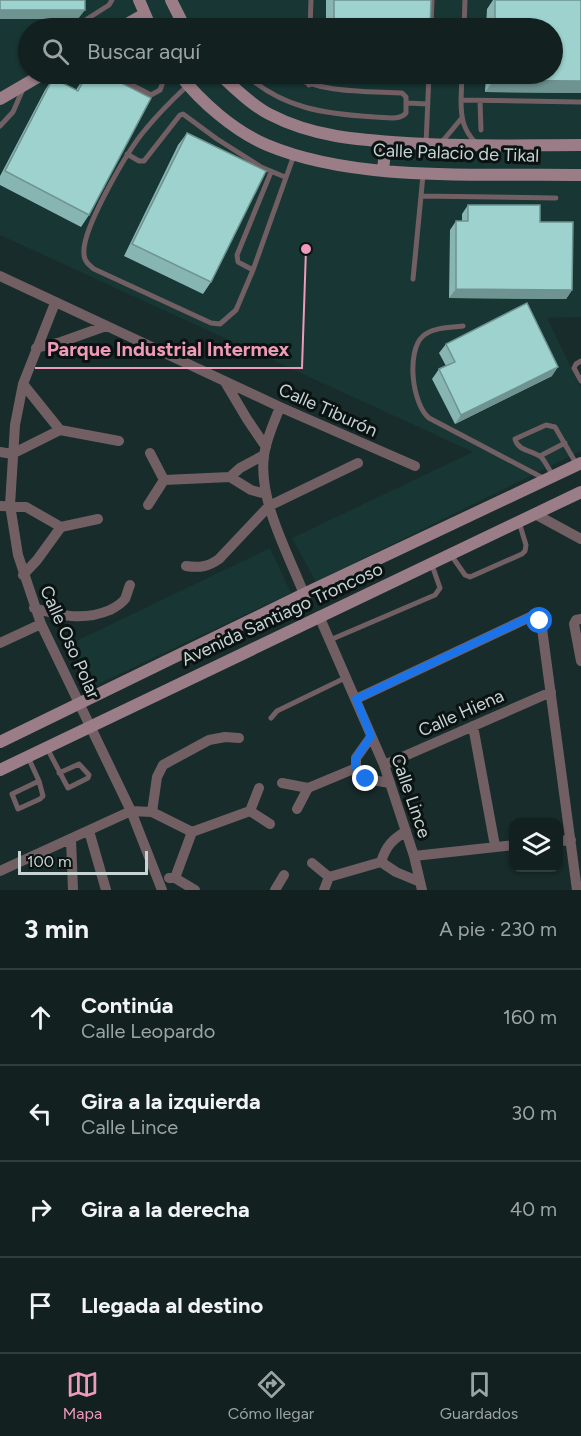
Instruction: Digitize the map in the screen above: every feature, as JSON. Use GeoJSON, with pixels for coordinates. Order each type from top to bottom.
{"type":"FeatureCollection","features":[{"type":"Feature","properties":{"kind":"main road"},"geometry":{"type":"LineString","coordinates":[[139,0],[145,18]]}},
{"type":"Feature","properties":{"kind":"main road"},"geometry":{"type":"LineString","coordinates":[[171,0],[180,18]]}},
{"type":"Feature","properties":{"kind":"main road"},"geometry":{"type":"LineString","coordinates":[[138,18],[143,15]]}},
{"type":"Feature","properties":{"kind":"main road"},"geometry":{"type":"LineString","coordinates":[[0,99],[25,84]]}},
{"type":"Feature","properties":{"kind":"main road","name":"Calle Palacio de Tikal"},"geometry":{"type":"LineString","coordinates":[[230,84],[267,113],[316,133],[340,138],[479,147],[581,145]]}},
{"type":"Feature","properties":{"kind":"main road","name":"Calle Palacio de Tikal"},"geometry":{"type":"LineString","coordinates":[[188,85],[220,115],[243,131],[266,144],[294,155],[338,164],[423,173],[581,175]]}},
{"type":"Feature","properties":{"kind":"main road"},"geometry":{"type":"LineString","coordinates":[[383,170],[386,142]]}},
{"type":"Feature","properties":{"kind":"main road","name":"Avenida Santiago Troncoso"},"geometry":{"type":"LineString","coordinates":[[0,742],[304,594],[579,464]]}},
{"type":"Feature","properties":{"kind":"main road","name":"Avenida Santiago Troncoso"},"geometry":{"type":"LineString","coordinates":[[0,770],[581,492]]}},
{"type":"Feature","properties":{"kind":"street","name":"Calle Tiburón"},"geometry":{"type":"LineString","coordinates":[[0,276],[225,382],[415,466]]}},
{"type":"Feature","properties":{"kind":"street","name":"Calle Oso Polar"},"geometry":{"type":"LineString","coordinates":[[55,303],[23,384],[15,425],[5,505],[23,575],[40,624],[131,811],[161,885],[175,878]]}},
{"type":"Feature","properties":{"kind":"street"},"geometry":{"type":"LineString","coordinates":[[36,348],[106,326]]}},
{"type":"Feature","properties":{"kind":"street"},"geometry":{"type":"LineString","coordinates":[[225,382],[265,451]]}},
{"type":"Feature","properties":{"kind":"street"},"geometry":{"type":"LineString","coordinates":[[23,384],[60,430]]}},
{"type":"Feature","properties":{"kind":"street"},"geometry":{"type":"LineString","coordinates":[[280,407],[265,451],[263,478],[269,506],[304,594]]}},
{"type":"Feature","properties":{"kind":"street"},"geometry":{"type":"LineString","coordinates":[[0,452],[12,453],[60,430],[119,441]]}},
{"type":"Feature","properties":{"kind":"street"},"geometry":{"type":"LineString","coordinates":[[230,477],[265,451]]}},
{"type":"Feature","properties":{"kind":"street"},"geometry":{"type":"LineString","coordinates":[[150,453],[164,480]]}},
{"type":"Feature","properties":{"kind":"street"},"geometry":{"type":"LineString","coordinates":[[186,566],[198,568],[210,566],[269,506],[358,463]]}},
{"type":"Feature","properties":{"kind":"street"},"geometry":{"type":"LineString","coordinates":[[164,480],[230,477],[251,490],[266,494]]}},
{"type":"Feature","properties":{"kind":"street"},"geometry":{"type":"LineString","coordinates":[[148,505],[164,480]]}},
{"type":"Feature","properties":{"kind":"street"},"geometry":{"type":"LineString","coordinates":[[5,505],[26,507],[37,511],[61,526],[98,519]]}},
{"type":"Feature","properties":{"kind":"street"},"geometry":{"type":"LineString","coordinates":[[535,514],[581,539]]}},
{"type":"Feature","properties":{"kind":"street"},"geometry":{"type":"LineString","coordinates":[[23,575],[42,554],[61,526]]}},
{"type":"Feature","properties":{"kind":"street"},"geometry":{"type":"LineString","coordinates":[[34,608],[79,618],[98,615],[117,607],[124,599],[130,585]]}},
{"type":"Feature","properties":{"kind":"street","name":"Calle Lince"},"geometry":{"type":"LineString","coordinates":[[319,616],[384,765],[414,856],[421,886]]}},
{"type":"Feature","properties":{"kind":"street"},"geometry":{"type":"LineString","coordinates":[[356,699],[530,617],[536,617],[542,626],[577,890]]}},
{"type":"Feature","properties":{"kind":"street"},"geometry":{"type":"LineString","coordinates":[[579,620],[574,624],[581,661]]}},
{"type":"Feature","properties":{"kind":"street"},"geometry":{"type":"LineString","coordinates":[[0,643],[40,624]]}},
{"type":"Feature","properties":{"kind":"street","name":"Calle Hiena"},"geometry":{"type":"LineString","coordinates":[[384,765],[551,692]]}},
{"type":"Feature","properties":{"kind":"street"},"geometry":{"type":"LineString","coordinates":[[473,726],[495,846]]}},
{"type":"Feature","properties":{"kind":"street"},"geometry":{"type":"LineString","coordinates":[[371,736],[356,758],[356,768],[366,779],[390,783]]}},
{"type":"Feature","properties":{"kind":"street"},"geometry":{"type":"LineString","coordinates":[[152,812],[157,777],[163,765],[209,740],[225,737],[239,738]]}},
{"type":"Feature","properties":{"kind":"street"},"geometry":{"type":"LineString","coordinates":[[282,783],[308,788],[356,768]]}},
{"type":"Feature","properties":{"kind":"street"},"geometry":{"type":"LineString","coordinates":[[0,871],[131,811],[152,812],[192,831],[250,811],[260,788]]}},
{"type":"Feature","properties":{"kind":"street"},"geometry":{"type":"LineString","coordinates":[[297,809],[308,788]]}},
{"type":"Feature","properties":{"kind":"street"},"geometry":{"type":"LineString","coordinates":[[250,811],[270,824]]}},
{"type":"Feature","properties":{"kind":"street"},"geometry":{"type":"LineString","coordinates":[[88,831],[106,890]]}},
{"type":"Feature","properties":{"kind":"street"},"geometry":{"type":"LineString","coordinates":[[192,831],[175,878],[195,890]]}},
{"type":"Feature","properties":{"kind":"street"},"geometry":{"type":"LineString","coordinates":[[381,862],[384,851],[391,841],[406,831]]}},
{"type":"Feature","properties":{"kind":"street"},"geometry":{"type":"LineString","coordinates":[[71,839],[73,890]]}},
{"type":"Feature","properties":{"kind":"street"},"geometry":{"type":"LineString","coordinates":[[563,841],[571,840]]}},
{"type":"Feature","properties":{"kind":"street"},"geometry":{"type":"LineString","coordinates":[[414,856],[509,845]]}},
{"type":"Feature","properties":{"kind":"street"},"geometry":{"type":"LineString","coordinates":[[329,877],[381,862],[421,886]]}},
{"type":"Feature","properties":{"kind":"street"},"geometry":{"type":"LineString","coordinates":[[312,864],[329,877]]}},
{"type":"Feature","properties":{"kind":"street"},"geometry":{"type":"LineString","coordinates":[[275,890],[284,875]]}},
{"type":"Feature","properties":{"kind":"street"},"geometry":{"type":"LineString","coordinates":[[324,890],[329,877]]}},
{"type":"Feature","properties":{"kind":"lane"},"geometry":{"type":"LineString","coordinates":[[89,18],[109,5],[112,0]]}},
{"type":"Feature","properties":{"kind":"lane"},"geometry":{"type":"LineString","coordinates":[[310,18],[311,0]]}},
{"type":"Feature","properties":{"kind":"lane"},"geometry":{"type":"LineString","coordinates":[[431,18],[432,0]]}},
{"type":"Feature","properties":{"kind":"lane"},"geometry":{"type":"LineString","coordinates":[[464,18],[465,0]]}},
{"type":"Feature","properties":{"kind":"lane"},"geometry":{"type":"LineString","coordinates":[[0,126],[13,112],[25,84]]}},
{"type":"Feature","properties":{"kind":"lane"},"geometry":{"type":"LineString","coordinates":[[130,84],[151,95],[160,90],[162,84]]}},
{"type":"Feature","properties":{"kind":"lane"},"geometry":{"type":"LineString","coordinates":[[258,84],[284,100],[308,109],[335,115],[402,117],[406,113],[406,97],[402,93],[309,85]]}},
{"type":"Feature","properties":{"kind":"lane"},"geometry":{"type":"LineString","coordinates":[[429,84],[432,145]]}},
{"type":"Feature","properties":{"kind":"lane"},"geometry":{"type":"LineString","coordinates":[[462,84],[461,119],[479,147]]}},
{"type":"Feature","properties":{"kind":"lane"},"geometry":{"type":"LineString","coordinates":[[188,85],[144,131],[128,154],[100,205],[84,245],[84,256],[87,263],[94,269],[211,323],[220,324],[236,310],[253,270],[294,155]]}},
{"type":"Feature","properties":{"kind":"lane"},"geometry":{"type":"LineString","coordinates":[[461,100],[581,102]]}},
{"type":"Feature","properties":{"kind":"lane"},"geometry":{"type":"LineString","coordinates":[[480,101],[481,130]]}},
{"type":"Feature","properties":{"kind":"lane"},"geometry":{"type":"LineString","coordinates":[[407,103],[428,104]]}},
{"type":"Feature","properties":{"kind":"lane"},"geometry":{"type":"LineString","coordinates":[[128,154],[139,161],[147,159],[183,114],[217,139],[271,172],[285,177]]}},
{"type":"Feature","properties":{"kind":"lane"},"geometry":{"type":"LineString","coordinates":[[432,145],[461,119]]}},
{"type":"Feature","properties":{"kind":"lane"},"geometry":{"type":"LineString","coordinates":[[253,270],[238,262],[237,255],[271,172]]}},
{"type":"Feature","properties":{"kind":"lane"},"geometry":{"type":"LineString","coordinates":[[413,279],[423,173]]}},
{"type":"Feature","properties":{"kind":"lane"},"geometry":{"type":"LineString","coordinates":[[420,196],[556,198]]}},
{"type":"Feature","properties":{"kind":"lane"},"geometry":{"type":"LineString","coordinates":[[463,326],[435,330],[425,334],[417,342],[414,350],[414,385],[421,408],[429,417],[550,478]]}},
{"type":"Feature","properties":{"kind":"lane"},"geometry":{"type":"LineString","coordinates":[[581,361],[574,366],[581,381]]}},
{"type":"Feature","properties":{"kind":"lane"},"geometry":{"type":"LineString","coordinates":[[550,478],[540,456],[520,448],[514,439],[550,425],[557,429],[579,464]]}},
{"type":"Feature","properties":{"kind":"lane"},"geometry":{"type":"LineString","coordinates":[[540,456],[565,443]]}},
{"type":"Feature","properties":{"kind":"lane"},"geometry":{"type":"LineString","coordinates":[[451,555],[465,575],[470,577],[522,554],[526,545],[519,522]]}},
{"type":"Feature","properties":{"kind":"lane"},"geometry":{"type":"LineString","coordinates":[[330,640],[435,595],[440,588],[431,563]]}},
{"type":"Feature","properties":{"kind":"lane"},"geometry":{"type":"LineString","coordinates":[[271,718],[277,711],[347,678]]}},
{"type":"Feature","properties":{"kind":"lane"},"geometry":{"type":"LineString","coordinates":[[47,748],[60,774],[69,788],[88,778],[89,775],[79,764],[60,774]]}},
{"type":"Feature","properties":{"kind":"lane"},"geometry":{"type":"LineString","coordinates":[[28,757],[39,781],[42,798],[18,809],[12,794],[39,781]]}},
{"type":"Feature","properties":{"kind":"shaded area"},"geometry":{"type":"Polygon","coordinates":[[[0,0],[581,0],[581,317],[547,318],[581,388],[581,451],[316,582],[292,538],[473,452],[0,235],[0,0]]]}},
{"type":"Feature","properties":{"kind":"shaded area"},"geometry":{"type":"Polygon","coordinates":[[[270,548],[291,593],[90,688],[86,684],[66,646],[270,548]]]}},
{"type":"Feature","properties":{"kind":"building"},"geometry":{"type":"Polygon","coordinates":[[[0,0],[85,0],[85,10],[0,10],[0,0]]]}},
{"type":"Feature","properties":{"kind":"building"},"geometry":{"type":"Polygon","coordinates":[[[334,0],[431,0],[430,18],[334,18],[334,0]]]}},
{"type":"Feature","properties":{"kind":"building"},"geometry":{"type":"Polygon","coordinates":[[[495,0],[581,0],[581,81],[563,81],[563,18],[495,18],[495,0]]]}},
{"type":"Feature","properties":{"kind":"building"},"geometry":{"type":"Polygon","coordinates":[[[50,84],[65,84],[78,91],[82,84],[124,84],[151,98],[89,215],[5,171],[50,84]]]}},
{"type":"Feature","properties":{"kind":"building"},"geometry":{"type":"Polygon","coordinates":[[[187,133],[266,171],[211,282],[132,244],[187,133]]]}},
{"type":"Feature","properties":{"kind":"building"},"geometry":{"type":"Polygon","coordinates":[[[468,205],[540,205],[540,222],[573,222],[572,290],[456,289],[456,221],[468,221],[468,205]]]}},
{"type":"Feature","properties":{"kind":"building"},"geometry":{"type":"Polygon","coordinates":[[[527,303],[558,367],[461,415],[439,369],[455,362],[446,344],[527,303]]]}},
{"type":"Feature","properties":{"kind":"place","name":"Parque Industrial Intermex"},"geometry":{"type":"Point","coordinates":[306,249]}},
{"type":"Feature","properties":{"kind":"route"},"geometry":{"type":"LineString","coordinates":[[366,779],[356,768],[356,758],[371,736],[356,699],[530,617],[536,617],[540,621]]}}]}
